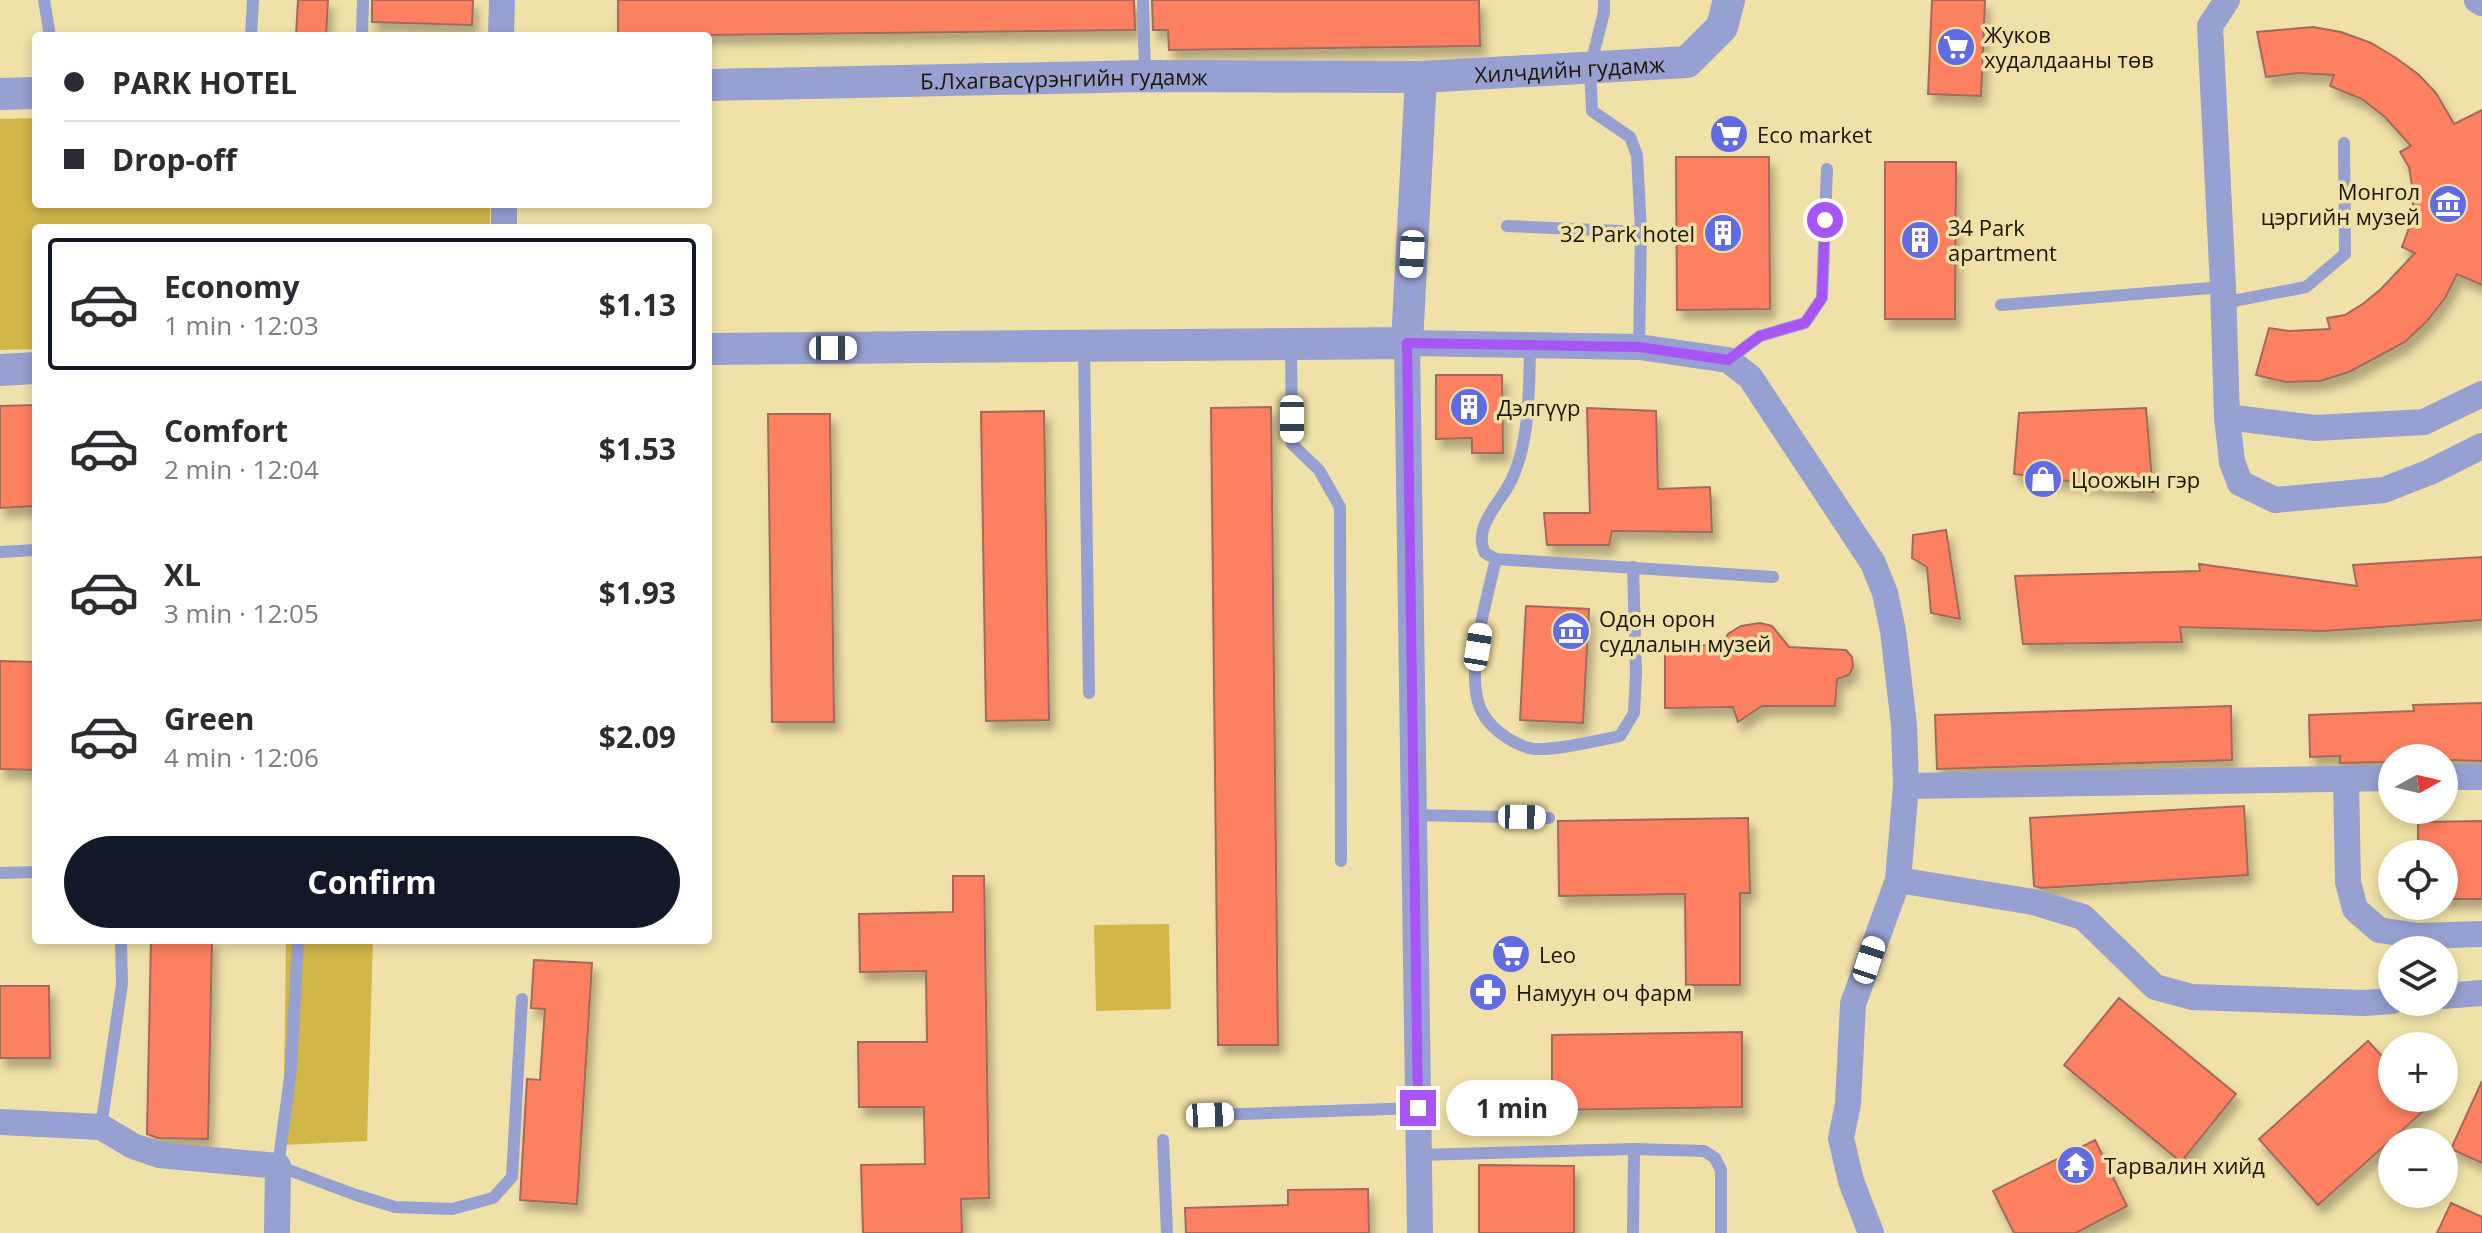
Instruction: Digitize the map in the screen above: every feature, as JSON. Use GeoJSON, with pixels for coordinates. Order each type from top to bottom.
{"type":"FeatureCollection","features":[{"type":"Feature","properties":{"kind":"street"},"geometry":{"type":"LineString","coordinates":[[501,32],[502,0]]}},
{"type":"Feature","properties":{"kind":"street","name":"Хилчдийн гудамж"},"geometry":{"type":"LineString","coordinates":[[1421,77],[1687,62],[1722,27],[1729,0]]}},
{"type":"Feature","properties":{"kind":"street"},"geometry":{"type":"LineString","coordinates":[[2227,0],[2210,26],[2227,417],[2232,462],[2240,483],[2275,500],[2384,490],[2430,472],[2482,446]]}},
{"type":"Feature","properties":{"kind":"street","name":"Б.Лхагвасүрэнгийн гудамж"},"geometry":{"type":"LineString","coordinates":[[712,85],[1145,76],[1421,77]]}},
{"type":"Feature","properties":{"kind":"street"},"geometry":{"type":"LineString","coordinates":[[1420,1233],[1407,343],[1421,77]]}},
{"type":"Feature","properties":{"kind":"street"},"geometry":{"type":"LineString","coordinates":[[0,94],[32,93]]}},
{"type":"Feature","properties":{"kind":"street"},"geometry":{"type":"LineString","coordinates":[[712,349],[1407,343],[1639,347],[1728,360],[1750,377],[1873,563],[1885,593],[1893,631],[1904,725],[1906,786],[1898,880],[1853,1004],[1848,1104],[1841,1138],[1851,1181],[1871,1233]]}},
{"type":"Feature","properties":{"kind":"street"},"geometry":{"type":"LineString","coordinates":[[0,370],[32,368]]}},
{"type":"Feature","properties":{"kind":"street"},"geometry":{"type":"LineString","coordinates":[[2227,417],[2315,428],[2424,422],[2482,394]]}},
{"type":"Feature","properties":{"kind":"street"},"geometry":{"type":"LineString","coordinates":[[2458,777],[2482,777]]}},
{"type":"Feature","properties":{"kind":"street"},"geometry":{"type":"LineString","coordinates":[[1906,786],[2378,778]]}},
{"type":"Feature","properties":{"kind":"street"},"geometry":{"type":"LineString","coordinates":[[2346,779],[2348,882],[2355,909],[2379,930],[2418,936],[2482,934]]}},
{"type":"Feature","properties":{"kind":"street"},"geometry":{"type":"LineString","coordinates":[[1898,880],[2033,902],[2083,917],[2155,987],[2192,997],[2378,1002]]}},
{"type":"Feature","properties":{"kind":"street"},"geometry":{"type":"LineString","coordinates":[[2458,995],[2482,993]]}},
{"type":"Feature","properties":{"kind":"street"},"geometry":{"type":"LineString","coordinates":[[0,1122],[101,1127],[133,1146],[159,1155],[278,1166],[277,1233]]}},
{"type":"Feature","properties":{"kind":"lane"},"geometry":{"type":"LineString","coordinates":[[44,0],[49,32]]}},
{"type":"Feature","properties":{"kind":"lane"},"geometry":{"type":"LineString","coordinates":[[251,32],[253,0]]}},
{"type":"Feature","properties":{"kind":"lane"},"geometry":{"type":"LineString","coordinates":[[362,32],[363,0]]}},
{"type":"Feature","properties":{"kind":"lane"},"geometry":{"type":"LineString","coordinates":[[1143,0],[1145,76]]}},
{"type":"Feature","properties":{"kind":"lane"},"geometry":{"type":"LineString","coordinates":[[1604,0],[1604,12],[1590,68],[1592,111],[1630,137],[1637,155],[1641,232],[1639,347]]}},
{"type":"Feature","properties":{"kind":"lane"},"geometry":{"type":"LineString","coordinates":[[2001,305],[2223,295],[2306,287],[2345,254],[2344,143]]}},
{"type":"Feature","properties":{"kind":"lane"},"geometry":{"type":"LineString","coordinates":[[1728,360],[1760,336],[1805,323],[1822,298],[1827,169]]}},
{"type":"Feature","properties":{"kind":"lane"},"geometry":{"type":"LineString","coordinates":[[1507,226],[1641,232]]}},
{"type":"Feature","properties":{"kind":"lane"},"geometry":{"type":"LineString","coordinates":[[1291,344],[1292,444],[1319,470],[1340,507],[1341,861]]}},
{"type":"Feature","properties":{"kind":"lane"},"geometry":{"type":"LineString","coordinates":[[1084,346],[1089,693]]}},
{"type":"Feature","properties":{"kind":"lane"},"geometry":{"type":"LineString","coordinates":[[1530,346],[1525,435],[1512,479],[1483,527],[1480,539],[1485,553],[1496,559],[1773,577]]}},
{"type":"Feature","properties":{"kind":"lane"},"geometry":{"type":"LineString","coordinates":[[0,552],[32,550]]}},
{"type":"Feature","properties":{"kind":"lane"},"geometry":{"type":"LineString","coordinates":[[1496,559],[1475,668],[1479,706],[1497,732],[1531,749],[1582,744],[1620,736],[1634,713],[1633,567]]}},
{"type":"Feature","properties":{"kind":"lane"},"geometry":{"type":"LineString","coordinates":[[1414,815],[1549,818]]}},
{"type":"Feature","properties":{"kind":"lane"},"geometry":{"type":"LineString","coordinates":[[0,873],[32,872]]}},
{"type":"Feature","properties":{"kind":"lane"},"geometry":{"type":"LineString","coordinates":[[101,1127],[122,984],[121,944]]}},
{"type":"Feature","properties":{"kind":"lane"},"geometry":{"type":"LineString","coordinates":[[298,944],[291,1070],[278,1166],[395,1207],[452,1209],[493,1198],[512,1177],[522,999]]}},
{"type":"Feature","properties":{"kind":"lane"},"geometry":{"type":"LineString","coordinates":[[1210,1115],[1418,1108]]}},
{"type":"Feature","properties":{"kind":"lane"},"geometry":{"type":"LineString","coordinates":[[1163,1140],[1167,1233]]}},
{"type":"Feature","properties":{"kind":"lane"},"geometry":{"type":"LineString","coordinates":[[1419,1155],[1634,1149],[1704,1151],[1715,1158],[1721,1170],[1721,1233]]}},
{"type":"Feature","properties":{"kind":"lane"},"geometry":{"type":"LineString","coordinates":[[1633,1233],[1634,1149]]}},
{"type":"Feature","properties":{"kind":"shaded area"},"geometry":{"type":"Polygon","coordinates":[[[32,118],[32,208],[490,208],[490,224],[32,224],[32,349],[0,350],[0,119],[32,118]]]}},
{"type":"Feature","properties":{"kind":"shaded area"},"geometry":{"type":"Polygon","coordinates":[[[1169,924],[1171,1009],[1096,1011],[1094,925],[1169,924]]]}},
{"type":"Feature","properties":{"kind":"shaded area"},"geometry":{"type":"Polygon","coordinates":[[[286,944],[373,944],[367,1141],[283,1145],[286,944]]]}},
{"type":"Feature","properties":{"kind":"building"},"geometry":{"type":"Polygon","coordinates":[[[298,0],[328,0],[326,32],[296,32],[298,0]]]}},
{"type":"Feature","properties":{"kind":"building"},"geometry":{"type":"Polygon","coordinates":[[[372,0],[473,0],[472,25],[372,22],[372,0]]]}},
{"type":"Feature","properties":{"kind":"building"},"geometry":{"type":"Polygon","coordinates":[[[618,0],[1134,0],[1135,30],[712,35],[712,32],[618,32],[618,0]]]}},
{"type":"Feature","properties":{"kind":"building"},"geometry":{"type":"Polygon","coordinates":[[[1152,0],[1479,0],[1480,46],[1169,50],[1168,30],[1153,30],[1152,0]]]}},
{"type":"Feature","properties":{"kind":"building","name":"Жуков худалдааны төв"},"geometry":{"type":"Polygon","coordinates":[[[1932,0],[1985,0],[1981,96],[1928,94],[1932,0]]]}},
{"type":"Feature","properties":{"kind":"building","name":"Монгол цэргийн музей"},"geometry":{"type":"Polygon","coordinates":[[[2313,27],[2341,32],[2371,43],[2396,58],[2436,93],[2454,124],[2482,110],[2482,285],[2457,274],[2445,298],[2405,342],[2349,372],[2320,381],[2286,382],[2256,375],[2269,328],[2289,331],[2330,329],[2327,318],[2345,315],[2364,303],[2415,253],[2402,247],[2413,217],[2413,191],[2409,167],[2400,152],[2411,146],[2385,117],[2362,99],[2330,86],[2334,75],[2298,73],[2266,77],[2257,32],[2313,27]]]}},
{"type":"Feature","properties":{"kind":"building","name":"32 Park hotel"},"geometry":{"type":"Polygon","coordinates":[[[1676,157],[1769,157],[1770,309],[1677,310],[1676,157]]]}},
{"type":"Feature","properties":{"kind":"building","name":"34 Park apartment"},"geometry":{"type":"Polygon","coordinates":[[[1885,162],[1956,162],[1955,319],[1885,319],[1885,162]]]}},
{"type":"Feature","properties":{"kind":"building","name":"Дэлгүүр"},"geometry":{"type":"Polygon","coordinates":[[[1436,375],[1502,375],[1503,453],[1472,453],[1472,438],[1436,439],[1436,375]]]}},
{"type":"Feature","properties":{"kind":"building"},"geometry":{"type":"Polygon","coordinates":[[[32,405],[32,506],[0,508],[0,406],[32,405]]]}},
{"type":"Feature","properties":{"kind":"building"},"geometry":{"type":"Polygon","coordinates":[[[1271,407],[1278,1045],[1218,1045],[1211,408],[1271,407]]]}},
{"type":"Feature","properties":{"kind":"building"},"geometry":{"type":"Polygon","coordinates":[[[1587,408],[1656,411],[1658,489],[1710,487],[1712,532],[1612,531],[1609,545],[1547,545],[1544,513],[1590,513],[1587,408]]]}},
{"type":"Feature","properties":{"kind":"building"},"geometry":{"type":"Polygon","coordinates":[[[2146,408],[2153,492],[2014,474],[2019,413],[2146,408]]]}},
{"type":"Feature","properties":{"kind":"building"},"geometry":{"type":"Polygon","coordinates":[[[1044,411],[1049,720],[986,721],[981,412],[1044,411]]]}},
{"type":"Feature","properties":{"kind":"building"},"geometry":{"type":"Polygon","coordinates":[[[768,414],[830,414],[834,722],[772,722],[768,414]]]}},
{"type":"Feature","properties":{"kind":"building"},"geometry":{"type":"Polygon","coordinates":[[[1946,530],[1960,619],[1931,613],[1927,567],[1912,558],[1913,535],[1946,530]]]}},
{"type":"Feature","properties":{"kind":"building"},"geometry":{"type":"Polygon","coordinates":[[[2482,557],[2482,620],[2324,631],[2180,627],[2182,642],[2023,644],[2015,576],[2200,571],[2199,564],[2357,586],[2353,565],[2482,557]]]}},
{"type":"Feature","properties":{"kind":"building"},"geometry":{"type":"Polygon","coordinates":[[[1526,606],[1589,609],[1583,723],[1520,720],[1526,606]]]}},
{"type":"Feature","properties":{"kind":"building"},"geometry":{"type":"Polygon","coordinates":[[[1760,623],[1772,626],[1789,647],[1846,650],[1852,657],[1853,667],[1849,675],[1837,679],[1835,706],[1762,706],[1738,722],[1733,707],[1665,708],[1665,646],[1722,645],[1728,634],[1741,626],[1760,623]]]}},
{"type":"Feature","properties":{"kind":"building"},"geometry":{"type":"Polygon","coordinates":[[[0,661],[32,662],[32,770],[0,769],[0,661]]]}},
{"type":"Feature","properties":{"kind":"building"},"geometry":{"type":"Polygon","coordinates":[[[2482,703],[2482,761],[2458,760],[2458,744],[2378,744],[2378,762],[2340,763],[2340,756],[2310,757],[2309,715],[2414,711],[2413,705],[2482,703]]]}},
{"type":"Feature","properties":{"kind":"building"},"geometry":{"type":"Polygon","coordinates":[[[2231,706],[2232,760],[1937,769],[1935,715],[2231,706]]]}},
{"type":"Feature","properties":{"kind":"building"},"geometry":{"type":"Polygon","coordinates":[[[2244,806],[2248,875],[2034,886],[2030,818],[2244,806]]]}},
{"type":"Feature","properties":{"kind":"building"},"geometry":{"type":"Polygon","coordinates":[[[1748,818],[1750,893],[1740,893],[1740,985],[1686,985],[1685,894],[1559,896],[1558,821],[1748,818]]]}},
{"type":"Feature","properties":{"kind":"building"},"geometry":{"type":"Polygon","coordinates":[[[2458,821],[2482,821],[2482,899],[2458,899],[2458,840],[2418,840],[2418,824],[2458,824],[2458,821]]]}},
{"type":"Feature","properties":{"kind":"building"},"geometry":{"type":"Polygon","coordinates":[[[953,876],[984,876],[989,1198],[961,1199],[962,1233],[863,1233],[861,1165],[925,1164],[924,1107],[859,1107],[858,1042],[927,1042],[926,971],[860,972],[859,914],[953,912],[953,876]]]}},
{"type":"Feature","properties":{"kind":"building"},"geometry":{"type":"Polygon","coordinates":[[[151,944],[212,944],[208,1139],[158,1138],[147,1134],[151,944]]]}},
{"type":"Feature","properties":{"kind":"building"},"geometry":{"type":"Polygon","coordinates":[[[534,960],[592,963],[577,1204],[520,1200],[527,1079],[540,1080],[545,1009],[531,1008],[534,960]]]}},
{"type":"Feature","properties":{"kind":"building"},"geometry":{"type":"Polygon","coordinates":[[[0,986],[49,986],[50,1058],[0,1058],[0,986]]]}},
{"type":"Feature","properties":{"kind":"building"},"geometry":{"type":"Polygon","coordinates":[[[2119,998],[2236,1094],[2181,1162],[2064,1065],[2119,998]]]}},
{"type":"Feature","properties":{"kind":"building"},"geometry":{"type":"Polygon","coordinates":[[[1742,1032],[1742,1107],[1552,1110],[1552,1035],[1742,1032]]]}},
{"type":"Feature","properties":{"kind":"building"},"geometry":{"type":"Polygon","coordinates":[[[2368,1041],[2378,1052],[2378,1112],[2422,1112],[2404,1128],[2378,1128],[2378,1152],[2318,1205],[2259,1139],[2368,1041]]]}},
{"type":"Feature","properties":{"kind":"building"},"geometry":{"type":"Polygon","coordinates":[[[2482,1081],[2482,1163],[2458,1152],[2458,1134],[2482,1081]]]}},
{"type":"Feature","properties":{"kind":"building","name":"Тарвалин хийд"},"geometry":{"type":"Polygon","coordinates":[[[2095,1140],[2127,1206],[2076,1233],[2014,1233],[1993,1191],[2095,1140]]]}},
{"type":"Feature","properties":{"kind":"building"},"geometry":{"type":"Polygon","coordinates":[[[1479,1165],[1574,1166],[1574,1233],[1479,1233],[1479,1165]]]}},
{"type":"Feature","properties":{"kind":"building"},"geometry":{"type":"Polygon","coordinates":[[[1368,1189],[1369,1233],[1186,1233],[1185,1208],[1288,1205],[1288,1190],[1368,1189]]]}},
{"type":"Feature","properties":{"kind":"building"},"geometry":{"type":"Polygon","coordinates":[[[2458,1206],[2482,1217],[2482,1233],[2437,1233],[2449,1208],[2458,1206]]]}},
{"type":"Feature","properties":{"kind":"place","name":"Жуков худалдааны төв"},"geometry":{"type":"Point","coordinates":[1956,47]}},
{"type":"Feature","properties":{"kind":"place","name":"Eco market"},"geometry":{"type":"Point","coordinates":[1729,134]}},
{"type":"Feature","properties":{"kind":"place","name":"Монгол цэргийн музей"},"geometry":{"type":"Point","coordinates":[2448,204]}},
{"type":"Feature","properties":{"kind":"place","name":"32 Park hotel"},"geometry":{"type":"Point","coordinates":[1723,233]}},
{"type":"Feature","properties":{"kind":"place","name":"34 Park apartment"},"geometry":{"type":"Point","coordinates":[1920,240]}},
{"type":"Feature","properties":{"kind":"place","name":"Дэлгүүр"},"geometry":{"type":"Point","coordinates":[1469,407]}},
{"type":"Feature","properties":{"kind":"place","name":"Цоожын гэр"},"geometry":{"type":"Point","coordinates":[2043,479]}},
{"type":"Feature","properties":{"kind":"place","name":"Одон орон судлалын музей"},"geometry":{"type":"Point","coordinates":[1571,631]}},
{"type":"Feature","properties":{"kind":"place","name":"Leo"},"geometry":{"type":"Point","coordinates":[1511,954]}},
{"type":"Feature","properties":{"kind":"place","name":"Намуун оч фарм"},"geometry":{"type":"Point","coordinates":[1488,992]}},
{"type":"Feature","properties":{"kind":"place","name":"Тарвалин хийд"},"geometry":{"type":"Point","coordinates":[2076,1165]}},
{"type":"Feature","properties":{"kind":"route"},"geometry":{"type":"LineString","coordinates":[[1418,1108],[1407,343],[1639,347],[1728,360],[1760,336],[1805,323],[1822,298],[1825,220]]}}]}
